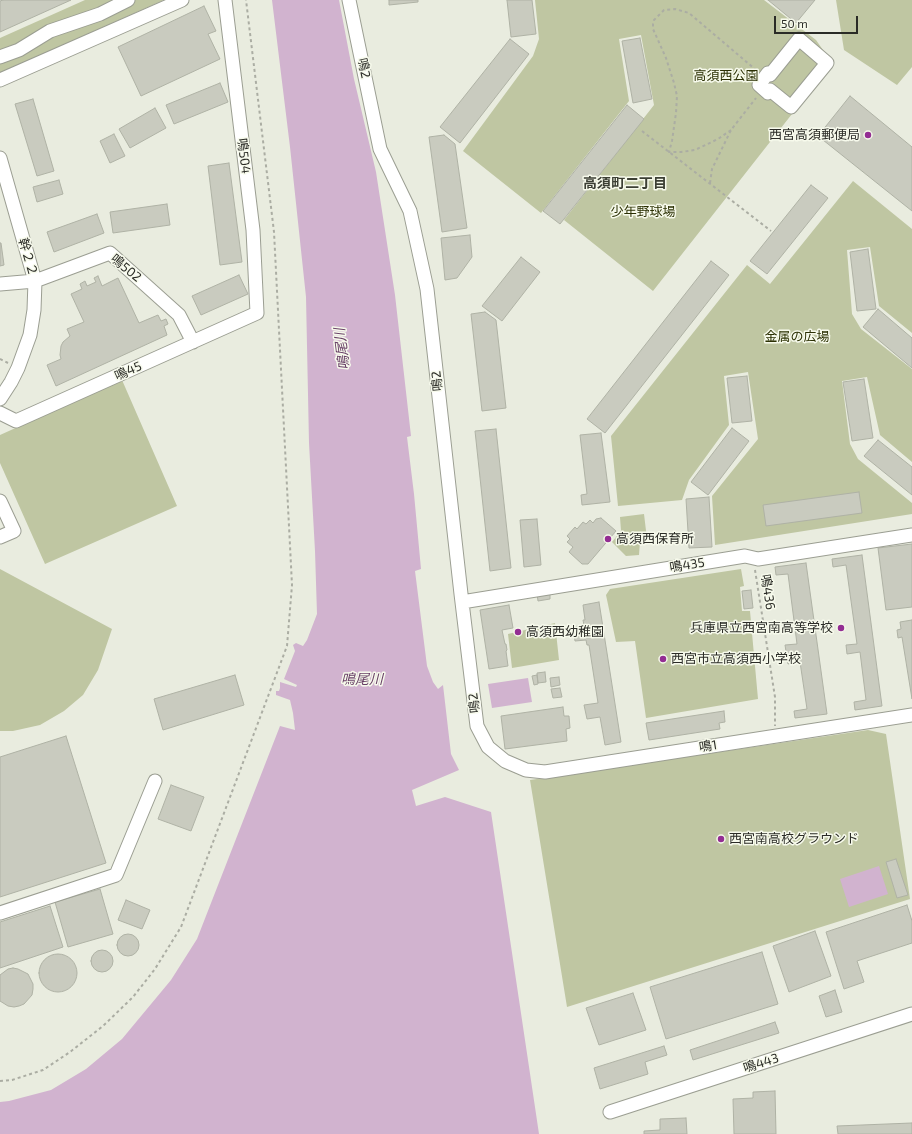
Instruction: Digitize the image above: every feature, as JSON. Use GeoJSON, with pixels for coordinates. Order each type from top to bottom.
{"type":"FeatureCollection","features":[{"type":"Feature","properties":{"kind":"street"},"geometry":{"type":"LineString","coordinates":[[0,57],[19,50],[50,31],[100,14],[128,0]]}},
{"type":"Feature","properties":{"kind":"street"},"geometry":{"type":"LineString","coordinates":[[0,80],[182,0]]}},
{"type":"Feature","properties":{"kind":"street","name":"鳴504"},"geometry":{"type":"LineString","coordinates":[[225,0],[253,230],[257,313]]}},
{"type":"Feature","properties":{"kind":"street","name":"鳴2"},"geometry":{"type":"LineString","coordinates":[[349,0],[380,148],[410,211],[427,289],[477,726],[488,747],[505,761]]}},
{"type":"Feature","properties":{"kind":"street"},"geometry":{"type":"LineString","coordinates":[[799,39],[827,63],[791,107],[770,90],[768,93],[764,84],[768,73],[770,75],[799,39]]}},
{"type":"Feature","properties":{"kind":"street","name":"幹２２"},"geometry":{"type":"LineString","coordinates":[[0,158],[35,281],[34,310],[30,335],[20,363],[11,382],[0,399]]}},
{"type":"Feature","properties":{"kind":"street","name":"鳴502"},"geometry":{"type":"LineString","coordinates":[[35,281],[110,253],[179,315],[193,342]]}},
{"type":"Feature","properties":{"kind":"street"},"geometry":{"type":"LineString","coordinates":[[0,284],[35,281]]}},
{"type":"Feature","properties":{"kind":"street","name":"鳴45"},"geometry":{"type":"LineString","coordinates":[[0,413],[16,421],[257,313]]}},
{"type":"Feature","properties":{"kind":"street"},"geometry":{"type":"LineString","coordinates":[[0,501],[14,531],[0,537]]}},
{"type":"Feature","properties":{"kind":"street","name":"鳴435"},"geometry":{"type":"LineString","coordinates":[[462,602],[745,556],[758,559],[912,535]]}},
{"type":"Feature","properties":{"kind":"street","name":"鳴1"},"geometry":{"type":"LineString","coordinates":[[505,761],[526,770],[545,772],[912,715]]}},
{"type":"Feature","properties":{"kind":"street"},"geometry":{"type":"LineString","coordinates":[[0,913],[116,875],[155,781]]}},
{"type":"Feature","properties":{"kind":"street","name":"鳴443"},"geometry":{"type":"LineString","coordinates":[[610,1112],[912,1014]]}},
{"type":"Feature","properties":{"kind":"path"},"geometry":{"type":"LineString","coordinates":[[0,1081],[12,1080],[42,1070],[70,1052],[103,1026],[133,997],[155,969],[181,927],[287,646],[292,585],[274,232],[246,0]]}},
{"type":"Feature","properties":{"kind":"path"},"geometry":{"type":"LineString","coordinates":[[669,152],[672,141],[677,96],[666,58],[653,30],[653,24],[654,20],[664,10],[674,9],[689,13],[764,84],[730,130],[712,169],[710,183]]}},
{"type":"Feature","properties":{"kind":"path"},"geometry":{"type":"LineString","coordinates":[[669,152],[695,150],[718,139],[730,130]]}},
{"type":"Feature","properties":{"kind":"path"},"geometry":{"type":"LineString","coordinates":[[642,131],[771,231]]}},
{"type":"Feature","properties":{"kind":"path","name":"鳴436"},"geometry":{"type":"LineString","coordinates":[[753,558],[775,697],[775,736]]}},
{"type":"Feature","properties":{"kind":"green space"},"geometry":{"type":"Polygon","coordinates":[[[85,0],[164,0],[0,73],[0,38],[85,0]]]}},
{"type":"Feature","properties":{"kind":"green space","name":"高須西公園"},"geometry":{"type":"Polygon","coordinates":[[[535,0],[764,0],[816,40],[832,63],[653,291],[564,220],[654,105],[641,35],[619,39],[629,101],[541,213],[463,151],[533,56],[539,39],[535,0]]]}},
{"type":"Feature","properties":{"kind":"green space"},"geometry":{"type":"Polygon","coordinates":[[[836,0],[912,0],[912,67],[897,85],[844,50],[836,0]]]}},
{"type":"Feature","properties":{"kind":"green space","name":"金属の広場"},"geometry":{"type":"Polygon","coordinates":[[[853,181],[912,229],[912,333],[879,306],[870,247],[847,250],[852,314],[861,329],[912,369],[912,462],[880,435],[867,377],[842,381],[850,444],[858,459],[912,503],[912,514],[715,545],[712,496],[758,439],[748,372],[724,376],[729,425],[689,480],[682,500],[618,506],[611,436],[747,265],[770,284],[853,181]]]}},
{"type":"Feature","properties":{"kind":"green space"},"geometry":{"type":"Polygon","coordinates":[[[122,380],[177,506],[45,564],[0,463],[0,435],[122,380]]]}},
{"type":"Feature","properties":{"kind":"green space"},"geometry":{"type":"Polygon","coordinates":[[[644,514],[647,539],[640,541],[639,555],[626,556],[612,542],[621,531],[620,517],[644,514]]]}},
{"type":"Feature","properties":{"kind":"green space"},"geometry":{"type":"Polygon","coordinates":[[[0,569],[112,629],[98,670],[83,695],[64,711],[40,725],[13,731],[0,731],[0,569]]]}},
{"type":"Feature","properties":{"kind":"green space"},"geometry":{"type":"Polygon","coordinates":[[[741,569],[744,586],[740,587],[742,611],[750,611],[758,699],[646,718],[635,641],[616,642],[606,595],[610,589],[741,569]]]}},
{"type":"Feature","properties":{"kind":"green space"},"geometry":{"type":"Polygon","coordinates":[[[555,623],[559,660],[512,668],[508,634],[555,623]]]}},
{"type":"Feature","properties":{"kind":"green space","name":"西宮南高校グラウンド"},"geometry":{"type":"Polygon","coordinates":[[[868,730],[886,734],[910,899],[567,1007],[530,780],[868,730]]]}},
{"type":"Feature","properties":{"kind":"water","name":"鳴尾川"},"geometry":{"type":"Polygon","coordinates":[[[272,0],[339,0],[354,79],[376,172],[395,295],[411,436],[407,437],[421,569],[415,571],[427,666],[433,682],[438,689],[443,685],[451,754],[459,770],[412,790],[416,806],[445,797],[491,812],[539,1134],[0,1134],[0,1102],[51,1090],[86,1069],[122,1039],[171,980],[197,939],[280,726],[295,730],[290,700],[276,695],[276,691],[279,691],[280,682],[296,687],[297,685],[284,679],[295,651],[293,645],[296,643],[303,646],[307,640],[317,614],[309,443],[306,297],[272,0]]]}},
{"type":"Feature","properties":{"kind":"water"},"geometry":{"type":"Polygon","coordinates":[[[528,678],[532,702],[492,708],[488,684],[528,678]]]}},
{"type":"Feature","properties":{"kind":"water"},"geometry":{"type":"Polygon","coordinates":[[[879,866],[888,894],[849,907],[840,879],[879,866]]]}},
{"type":"Feature","properties":{"kind":"building"},"geometry":{"type":"Polygon","coordinates":[[[71,0],[0,32],[0,1],[71,0]]]}},
{"type":"Feature","properties":{"kind":"building"},"geometry":{"type":"Polygon","coordinates":[[[389,0],[418,0],[418,2],[389,5],[389,0]]]}},
{"type":"Feature","properties":{"kind":"building"},"geometry":{"type":"Polygon","coordinates":[[[507,0],[532,0],[536,34],[511,37],[507,0]]]}},
{"type":"Feature","properties":{"kind":"building"},"geometry":{"type":"Polygon","coordinates":[[[768,0],[815,0],[796,23],[768,0]]]}},
{"type":"Feature","properties":{"kind":"building"},"geometry":{"type":"Polygon","coordinates":[[[204,6],[216,31],[208,34],[220,59],[141,96],[118,47],[204,6]]]}},
{"type":"Feature","properties":{"kind":"building"},"geometry":{"type":"Polygon","coordinates":[[[640,38],[652,99],[633,103],[622,41],[640,38]]]}},
{"type":"Feature","properties":{"kind":"building"},"geometry":{"type":"Polygon","coordinates":[[[510,39],[529,54],[460,143],[440,127],[510,39]]]}},
{"type":"Feature","properties":{"kind":"building"},"geometry":{"type":"Polygon","coordinates":[[[220,83],[228,102],[174,124],[166,105],[220,83]]]}},
{"type":"Feature","properties":{"kind":"building"},"geometry":{"type":"Polygon","coordinates":[[[850,96],[912,147],[912,211],[818,136],[850,96]]]}},
{"type":"Feature","properties":{"kind":"building"},"geometry":{"type":"Polygon","coordinates":[[[33,99],[54,171],[37,176],[15,104],[33,99]]]}},
{"type":"Feature","properties":{"kind":"building"},"geometry":{"type":"Polygon","coordinates":[[[627,105],[644,119],[560,224],[543,211],[627,105]]]}},
{"type":"Feature","properties":{"kind":"building"},"geometry":{"type":"Polygon","coordinates":[[[155,108],[166,128],[130,148],[119,129],[155,108]]]}},
{"type":"Feature","properties":{"kind":"building"},"geometry":{"type":"Polygon","coordinates":[[[114,134],[125,156],[110,163],[100,141],[114,134]]]}},
{"type":"Feature","properties":{"kind":"building"},"geometry":{"type":"Polygon","coordinates":[[[444,135],[455,144],[467,228],[442,232],[429,137],[444,135]]]}},
{"type":"Feature","properties":{"kind":"building"},"geometry":{"type":"Polygon","coordinates":[[[229,163],[242,262],[220,265],[208,166],[229,163]]]}},
{"type":"Feature","properties":{"kind":"building"},"geometry":{"type":"Polygon","coordinates":[[[59,180],[63,194],[37,202],[33,187],[59,180]]]}},
{"type":"Feature","properties":{"kind":"building"},"geometry":{"type":"Polygon","coordinates":[[[811,185],[828,198],[767,274],[750,261],[811,185]]]}},
{"type":"Feature","properties":{"kind":"building"},"geometry":{"type":"Polygon","coordinates":[[[167,204],[170,225],[113,233],[110,212],[167,204]]]}},
{"type":"Feature","properties":{"kind":"building"},"geometry":{"type":"Polygon","coordinates":[[[97,214],[104,233],[54,252],[47,232],[97,214]]]}},
{"type":"Feature","properties":{"kind":"building"},"geometry":{"type":"Polygon","coordinates":[[[470,235],[472,257],[457,278],[445,280],[441,238],[470,235]]]}},
{"type":"Feature","properties":{"kind":"building"},"geometry":{"type":"Polygon","coordinates":[[[0,243],[4,265],[0,266],[0,243]]]}},
{"type":"Feature","properties":{"kind":"building"},"geometry":{"type":"Polygon","coordinates":[[[868,249],[876,309],[857,311],[850,252],[868,249]]]}},
{"type":"Feature","properties":{"kind":"building"},"geometry":{"type":"Polygon","coordinates":[[[521,257],[540,272],[502,321],[482,306],[521,257]]]}},
{"type":"Feature","properties":{"kind":"building"},"geometry":{"type":"Polygon","coordinates":[[[711,261],[729,275],[605,433],[587,419],[711,261]]]}},
{"type":"Feature","properties":{"kind":"building"},"geometry":{"type":"Polygon","coordinates":[[[239,275],[248,294],[201,315],[192,296],[239,275]]]}},
{"type":"Feature","properties":{"kind":"building"},"geometry":{"type":"Polygon","coordinates":[[[98,276],[102,286],[118,278],[139,323],[158,315],[161,321],[166,319],[168,324],[164,326],[167,335],[56,386],[47,365],[61,359],[61,346],[70,336],[67,329],[84,322],[71,294],[82,289],[80,284],[85,281],[87,286],[96,282],[94,278],[98,276]]]}},
{"type":"Feature","properties":{"kind":"building"},"geometry":{"type":"Polygon","coordinates":[[[878,309],[912,338],[912,368],[863,327],[878,309]]]}},
{"type":"Feature","properties":{"kind":"building"},"geometry":{"type":"Polygon","coordinates":[[[485,312],[496,320],[506,408],[482,411],[471,314],[485,312]]]}},
{"type":"Feature","properties":{"kind":"building"},"geometry":{"type":"Polygon","coordinates":[[[747,376],[752,421],[732,423],[727,378],[747,376]]]}},
{"type":"Feature","properties":{"kind":"building"},"geometry":{"type":"Polygon","coordinates":[[[864,379],[873,438],[852,441],[843,382],[864,379]]]}},
{"type":"Feature","properties":{"kind":"building"},"geometry":{"type":"Polygon","coordinates":[[[732,428],[749,441],[708,495],[691,482],[732,428]]]}},
{"type":"Feature","properties":{"kind":"building"},"geometry":{"type":"Polygon","coordinates":[[[496,429],[511,568],[490,571],[475,431],[496,429]]]}},
{"type":"Feature","properties":{"kind":"building"},"geometry":{"type":"Polygon","coordinates":[[[601,433],[610,502],[582,505],[581,495],[587,494],[580,435],[601,433]]]}},
{"type":"Feature","properties":{"kind":"building"},"geometry":{"type":"Polygon","coordinates":[[[878,440],[912,467],[912,495],[864,456],[878,440]]]}},
{"type":"Feature","properties":{"kind":"building"},"geometry":{"type":"Polygon","coordinates":[[[859,492],[862,513],[766,526],[763,505],[859,492]]]}},
{"type":"Feature","properties":{"kind":"building"},"geometry":{"type":"Polygon","coordinates":[[[709,497],[712,547],[689,548],[686,499],[709,497]]]}},
{"type":"Feature","properties":{"kind":"building"},"geometry":{"type":"Polygon","coordinates":[[[601,518],[616,531],[588,564],[582,564],[569,552],[573,547],[567,542],[570,539],[567,536],[575,527],[577,529],[583,522],[586,524],[590,520],[593,523],[596,519],[601,518]]]}},
{"type":"Feature","properties":{"kind":"building"},"geometry":{"type":"Polygon","coordinates":[[[537,519],[541,565],[524,567],[520,520],[537,519]]]}},
{"type":"Feature","properties":{"kind":"building"},"geometry":{"type":"Polygon","coordinates":[[[912,544],[912,607],[886,610],[878,548],[912,544]]]}},
{"type":"Feature","properties":{"kind":"building"},"geometry":{"type":"Polygon","coordinates":[[[862,555],[882,706],[855,710],[854,702],[866,700],[860,652],[847,654],[846,645],[857,644],[846,565],[833,567],[832,559],[862,555]]]}},
{"type":"Feature","properties":{"kind":"building"},"geometry":{"type":"Polygon","coordinates":[[[806,563],[827,714],[795,718],[794,711],[807,709],[800,662],[788,664],[785,645],[797,644],[788,574],[776,575],[775,567],[806,563]]]}},
{"type":"Feature","properties":{"kind":"building"},"geometry":{"type":"Polygon","coordinates":[[[751,590],[753,608],[744,609],[742,591],[751,590]]]}},
{"type":"Feature","properties":{"kind":"building"},"geometry":{"type":"Polygon","coordinates":[[[550,592],[550,599],[538,601],[537,594],[550,592]]]}},
{"type":"Feature","properties":{"kind":"building"},"geometry":{"type":"Polygon","coordinates":[[[599,602],[621,742],[605,745],[600,717],[587,719],[584,705],[598,703],[589,645],[587,645],[586,640],[575,641],[573,627],[584,625],[583,620],[585,620],[583,605],[599,602]]]}},
{"type":"Feature","properties":{"kind":"building"},"geometry":{"type":"Polygon","coordinates":[[[509,605],[513,628],[502,630],[507,650],[508,666],[489,669],[480,610],[509,605]]]}},
{"type":"Feature","properties":{"kind":"building"},"geometry":{"type":"Polygon","coordinates":[[[912,620],[912,699],[902,637],[898,638],[897,630],[901,629],[900,622],[912,620]]]}},
{"type":"Feature","properties":{"kind":"building"},"geometry":{"type":"Polygon","coordinates":[[[545,672],[546,682],[538,683],[537,673],[545,672]]]}},
{"type":"Feature","properties":{"kind":"building"},"geometry":{"type":"Polygon","coordinates":[[[235,675],[244,705],[163,730],[154,699],[235,675]]]}},
{"type":"Feature","properties":{"kind":"building"},"geometry":{"type":"Polygon","coordinates":[[[537,675],[538,684],[534,685],[532,676],[537,675]]]}},
{"type":"Feature","properties":{"kind":"building"},"geometry":{"type":"Polygon","coordinates":[[[559,677],[560,685],[551,687],[550,678],[559,677]]]}},
{"type":"Feature","properties":{"kind":"building"},"geometry":{"type":"Polygon","coordinates":[[[560,688],[562,697],[553,698],[551,689],[560,688]]]}},
{"type":"Feature","properties":{"kind":"building"},"geometry":{"type":"Polygon","coordinates":[[[563,707],[564,716],[569,716],[570,728],[566,729],[567,741],[505,749],[501,716],[563,707]]]}},
{"type":"Feature","properties":{"kind":"building"},"geometry":{"type":"Polygon","coordinates":[[[724,711],[725,722],[719,723],[720,729],[649,740],[646,723],[724,711]]]}},
{"type":"Feature","properties":{"kind":"building"},"geometry":{"type":"Polygon","coordinates":[[[66,736],[106,863],[0,897],[0,757],[66,736]]]}},
{"type":"Feature","properties":{"kind":"building"},"geometry":{"type":"Polygon","coordinates":[[[171,785],[204,797],[191,831],[158,819],[171,785]]]}},
{"type":"Feature","properties":{"kind":"building"},"geometry":{"type":"Polygon","coordinates":[[[896,859],[908,895],[897,898],[886,862],[896,859]]]}},
{"type":"Feature","properties":{"kind":"building"},"geometry":{"type":"Polygon","coordinates":[[[100,889],[113,934],[68,947],[55,902],[100,889]]]}},
{"type":"Feature","properties":{"kind":"building"},"geometry":{"type":"Polygon","coordinates":[[[126,900],[150,910],[142,929],[118,920],[126,900]]]}},
{"type":"Feature","properties":{"kind":"building"},"geometry":{"type":"Polygon","coordinates":[[[907,905],[912,921],[912,943],[857,961],[864,982],[844,989],[826,932],[907,905]]]}},
{"type":"Feature","properties":{"kind":"building"},"geometry":{"type":"Polygon","coordinates":[[[50,906],[63,947],[0,968],[0,922],[50,906]]]}},
{"type":"Feature","properties":{"kind":"building"},"geometry":{"type":"Polygon","coordinates":[[[815,931],[831,976],[789,992],[773,946],[815,931]]]}},
{"type":"Feature","properties":{"kind":"building"},"geometry":{"type":"Polygon","coordinates":[[[128,934],[136,937],[139,945],[136,953],[128,956],[120,953],[117,945],[120,937],[128,934]]]}},
{"type":"Feature","properties":{"kind":"building"},"geometry":{"type":"Polygon","coordinates":[[[102,950],[110,953],[113,961],[110,969],[102,972],[94,969],[91,961],[94,953],[102,950]]]}},
{"type":"Feature","properties":{"kind":"building"},"geometry":{"type":"Polygon","coordinates":[[[762,952],[778,1004],[666,1039],[650,987],[762,952]]]}},
{"type":"Feature","properties":{"kind":"building"},"geometry":{"type":"Polygon","coordinates":[[[54,954],[62,954],[69,957],[74,962],[77,973],[74,984],[69,989],[62,992],[54,992],[47,989],[42,984],[39,977],[39,969],[42,962],[47,957],[54,954]]]}},
{"type":"Feature","properties":{"kind":"building"},"geometry":{"type":"Polygon","coordinates":[[[13,968],[28,974],[33,984],[32,995],[24,1004],[14,1007],[8,1006],[0,1001],[0,975],[8,969],[13,968]]]}},
{"type":"Feature","properties":{"kind":"building"},"geometry":{"type":"Polygon","coordinates":[[[835,990],[842,1012],[826,1017],[819,996],[835,990]]]}},
{"type":"Feature","properties":{"kind":"building"},"geometry":{"type":"Polygon","coordinates":[[[633,993],[646,1030],[599,1045],[586,1008],[633,993]]]}},
{"type":"Feature","properties":{"kind":"building"},"geometry":{"type":"Polygon","coordinates":[[[775,1022],[779,1033],[693,1060],[690,1050],[775,1022]]]}},
{"type":"Feature","properties":{"kind":"building"},"geometry":{"type":"Polygon","coordinates":[[[664,1046],[667,1055],[645,1062],[648,1074],[600,1089],[594,1068],[664,1046]]]}},
{"type":"Feature","properties":{"kind":"building"},"geometry":{"type":"Polygon","coordinates":[[[775,1091],[776,1134],[734,1134],[733,1099],[753,1098],[753,1092],[775,1091]]]}},
{"type":"Feature","properties":{"kind":"building"},"geometry":{"type":"Polygon","coordinates":[[[686,1118],[687,1134],[644,1134],[644,1131],[660,1130],[660,1119],[686,1118]]]}},
{"type":"Feature","properties":{"kind":"building"},"geometry":{"type":"Polygon","coordinates":[[[912,1123],[912,1134],[838,1134],[837,1126],[912,1123]]]}},
{"type":"Feature","properties":{"kind":"place","name":"西宮高須郵便局"},"geometry":{"type":"Point","coordinates":[868,135]}},
{"type":"Feature","properties":{"kind":"place","name":"高須西保育所"},"geometry":{"type":"Point","coordinates":[608,539]}},
{"type":"Feature","properties":{"kind":"place","name":"兵庫県立西宮南高等学校"},"geometry":{"type":"Point","coordinates":[841,628]}},
{"type":"Feature","properties":{"kind":"place","name":"高須西幼稚園"},"geometry":{"type":"Point","coordinates":[518,632]}},
{"type":"Feature","properties":{"kind":"place","name":"西宮市立高須西小学校"},"geometry":{"type":"Point","coordinates":[663,659]}},
{"type":"Feature","properties":{"kind":"place","name":"西宮南高校グラウンド"},"geometry":{"type":"Point","coordinates":[721,839]}},
{"type":"Feature","properties":{"kind":"district","name":"高須町二丁目"},"geometry":{"type":"Point","coordinates":[625,183]}},
{"type":"Feature","properties":{"kind":"park label","name":"少年野球場"},"geometry":{"type":"Point","coordinates":[643,212]}}]}
